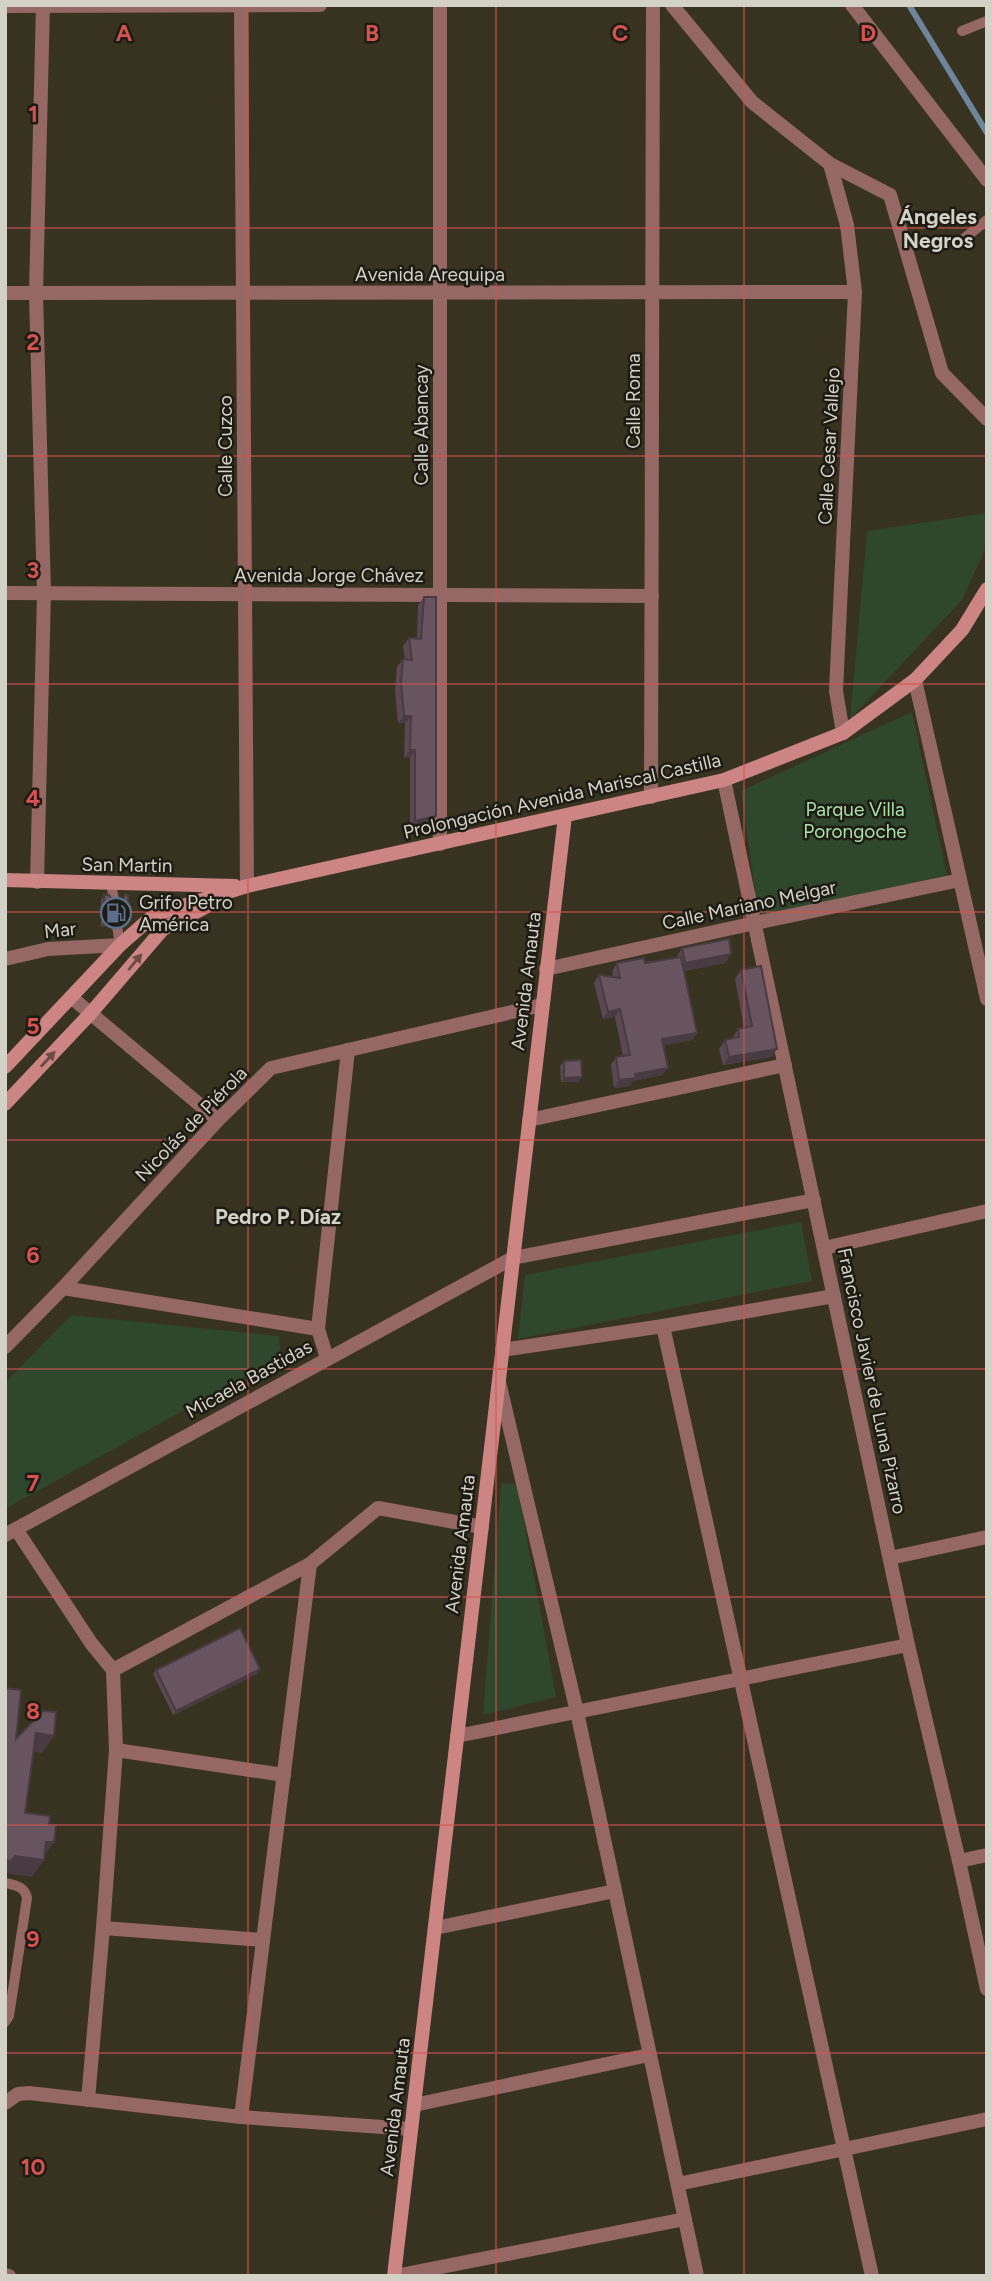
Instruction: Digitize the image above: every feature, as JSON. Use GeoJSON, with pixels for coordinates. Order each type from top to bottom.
{"type":"FeatureCollection","features":[{"type":"Feature","properties":{"kind":"street","name":"Calle Cuzco"},"geometry":{"type":"LineString","coordinates":[[241,5],[247,886]]}},
{"type":"Feature","properties":{"kind":"street"},"geometry":{"type":"LineString","coordinates":[[5,6],[320,5]]}},
{"type":"Feature","properties":{"kind":"street","name":"Calle Abancay"},"geometry":{"type":"LineString","coordinates":[[440,5],[440,844]]}},
{"type":"Feature","properties":{"kind":"street","name":"Calle Roma"},"geometry":{"type":"LineString","coordinates":[[651,797],[653,5]]}},
{"type":"Feature","properties":{"kind":"street"},"geometry":{"type":"LineString","coordinates":[[672,5],[752,102],[830,164],[890,195],[942,373],[987,419]]}},
{"type":"Feature","properties":{"kind":"street"},"geometry":{"type":"LineString","coordinates":[[852,5],[987,180]]}},
{"type":"Feature","properties":{"kind":"street"},"geometry":{"type":"LineString","coordinates":[[37,882],[44,593],[36,293],[43,6]]}},
{"type":"Feature","properties":{"kind":"street","name":"Calle Cesar Vallejo"},"geometry":{"type":"LineString","coordinates":[[830,164],[847,225],[855,292],[836,691],[844,733]]}},
{"type":"Feature","properties":{"kind":"street","name":"Avenida Arequipa"},"geometry":{"type":"LineString","coordinates":[[5,293],[855,292]]}},
{"type":"Feature","properties":{"kind":"street","name":"Prolongación Avenida Mariscal Castilla"},"geometry":{"type":"LineString","coordinates":[[5,1067],[120,945],[154,915],[247,886],[724,780],[844,733],[915,680],[962,631],[987,589]]}},
{"type":"Feature","properties":{"kind":"street","name":"Avenida Jorge Chávez"},"geometry":{"type":"LineString","coordinates":[[5,593],[652,596]]}},
{"type":"Feature","properties":{"kind":"street"},"geometry":{"type":"LineString","coordinates":[[915,680],[987,999]]}},
{"type":"Feature","properties":{"kind":"street","name":"Francisco Javier de Luna Pizarro"},"geometry":{"type":"LineString","coordinates":[[724,780],[908,1645],[960,1861],[987,1989]]}},
{"type":"Feature","properties":{"kind":"street","name":"Avenida Amauta"},"geometry":{"type":"LineString","coordinates":[[395,2276],[565,816]]}},
{"type":"Feature","properties":{"kind":"street","name":"San Martin"},"geometry":{"type":"LineString","coordinates":[[5,880],[247,886]]}},
{"type":"Feature","properties":{"kind":"street","name":"Calle Mariano Melgar"},"geometry":{"type":"LineString","coordinates":[[546,970],[960,880]]}},
{"type":"Feature","properties":{"kind":"street","name":"Prolongación Avenida Mariscal Castilla"},"geometry":{"type":"LineString","coordinates":[[5,1104],[90,1014],[163,929],[247,886]]}},
{"type":"Feature","properties":{"kind":"street","name":"Mar"},"geometry":{"type":"LineString","coordinates":[[5,959],[48,949],[120,945]]}},
{"type":"Feature","properties":{"kind":"street"},"geometry":{"type":"LineString","coordinates":[[71,997],[218,1120]]}},
{"type":"Feature","properties":{"kind":"street","name":"Nicolás de Piérola"},"geometry":{"type":"LineString","coordinates":[[5,1347],[218,1120],[271,1068],[542,1005]]}},
{"type":"Feature","properties":{"kind":"street"},"geometry":{"type":"LineString","coordinates":[[327,1358],[318,1329],[348,1050]]}},
{"type":"Feature","properties":{"kind":"street"},"geometry":{"type":"LineString","coordinates":[[529,1120],[785,1065]]}},
{"type":"Feature","properties":{"kind":"street","name":"Micaela Bastidas"},"geometry":{"type":"LineString","coordinates":[[11,1532],[513,1258],[814,1200]]}},
{"type":"Feature","properties":{"kind":"street"},"geometry":{"type":"LineString","coordinates":[[824,1248],[987,1211]]}},
{"type":"Feature","properties":{"kind":"street"},"geometry":{"type":"LineString","coordinates":[[63,1288],[318,1329]]}},
{"type":"Feature","properties":{"kind":"street"},"geometry":{"type":"LineString","coordinates":[[502,1350],[663,1326],[834,1296]]}},
{"type":"Feature","properties":{"kind":"street"},"geometry":{"type":"LineString","coordinates":[[663,1326],[872,2276]]}},
{"type":"Feature","properties":{"kind":"street"},"geometry":{"type":"LineString","coordinates":[[499,1381],[577,1712],[697,2276]]}},
{"type":"Feature","properties":{"kind":"street"},"geometry":{"type":"LineString","coordinates":[[113,1670],[310,1563],[378,1508],[481,1527]]}},
{"type":"Feature","properties":{"kind":"street"},"geometry":{"type":"LineString","coordinates":[[11,1532],[113,1670],[116,1750],[88,2100]]}},
{"type":"Feature","properties":{"kind":"street"},"geometry":{"type":"LineString","coordinates":[[890,1558],[987,1537]]}},
{"type":"Feature","properties":{"kind":"street"},"geometry":{"type":"LineString","coordinates":[[241,2117],[310,1563]]}},
{"type":"Feature","properties":{"kind":"street"},"geometry":{"type":"LineString","coordinates":[[457,1736],[908,1645]]}},
{"type":"Feature","properties":{"kind":"street"},"geometry":{"type":"LineString","coordinates":[[116,1750],[284,1775]]}},
{"type":"Feature","properties":{"kind":"street"},"geometry":{"type":"LineString","coordinates":[[960,1861],[987,1855]]}},
{"type":"Feature","properties":{"kind":"street"},"geometry":{"type":"LineString","coordinates":[[435,1928],[615,1891]]}},
{"type":"Feature","properties":{"kind":"street"},"geometry":{"type":"LineString","coordinates":[[103,1928],[263,1940]]}},
{"type":"Feature","properties":{"kind":"street"},"geometry":{"type":"LineString","coordinates":[[414,2105],[649,2055]]}},
{"type":"Feature","properties":{"kind":"street"},"geometry":{"type":"LineString","coordinates":[[6,2098],[29,2093],[241,2117],[411,2129]]}},
{"type":"Feature","properties":{"kind":"street"},"geometry":{"type":"LineString","coordinates":[[678,2184],[987,2119]]}},
{"type":"Feature","properties":{"kind":"street"},"geometry":{"type":"LineString","coordinates":[[395,2276],[685,2219]]}},
{"type":"Feature","properties":{"kind":"lane"},"geometry":{"type":"LineString","coordinates":[[962,31],[987,21]]}},
{"type":"Feature","properties":{"kind":"lane"},"geometry":{"type":"LineString","coordinates":[[956,245],[987,220]]}},
{"type":"Feature","properties":{"kind":"lane"},"geometry":{"type":"LineString","coordinates":[[111,884],[114,899]]}},
{"type":"Feature","properties":{"kind":"lane"},"geometry":{"type":"LineString","coordinates":[[117,926],[120,945]]}},
{"type":"Feature","properties":{"kind":"lane"},"geometry":{"type":"LineString","coordinates":[[5,1884],[21,1888],[26,1892],[27,1898],[10,1971],[9,2016],[5,2022]]}},
{"type":"Feature","properties":{"kind":"green space"},"geometry":{"type":"Polygon","coordinates":[[[987,513],[987,545],[962,600],[850,719],[867,531],[987,513]]]}},
{"type":"Feature","properties":{"kind":"green space","name":"Parque Villa Porongoche"},"geometry":{"type":"Polygon","coordinates":[[[912,712],[947,875],[759,918],[741,791],[912,712]]]}},
{"type":"Feature","properties":{"kind":"green space"},"geometry":{"type":"Polygon","coordinates":[[[801,1222],[812,1281],[518,1339],[525,1275],[801,1222]]]}},
{"type":"Feature","properties":{"kind":"green space"},"geometry":{"type":"Polygon","coordinates":[[[71,1315],[279,1336],[280,1351],[277,1359],[5,1509],[5,1383],[71,1315]]]}},
{"type":"Feature","properties":{"kind":"green space"},"geometry":{"type":"Polygon","coordinates":[[[501,1483],[517,1484],[556,1697],[483,1715],[501,1483]]]}},
{"type":"Feature","properties":{"kind":"building"},"geometry":{"type":"Polygon","coordinates":[[[424,597],[436,597],[436,816],[415,821],[415,750],[410,750],[411,716],[404,716],[401,682],[403,659],[412,660],[409,638],[421,639],[424,597]]]}},
{"type":"Feature","properties":{"kind":"building"},"geometry":{"type":"Polygon","coordinates":[[[104,895],[109,895],[112,900],[118,902],[128,895],[129,921],[126,916],[120,914],[115,916],[112,922],[105,922],[104,895]]]}},
{"type":"Feature","properties":{"kind":"building"},"geometry":{"type":"Polygon","coordinates":[[[729,939],[731,954],[685,963],[682,948],[729,939]]]}},
{"type":"Feature","properties":{"kind":"building"},"geometry":{"type":"Polygon","coordinates":[[[681,957],[697,1033],[662,1039],[668,1068],[619,1080],[616,1057],[630,1055],[620,1009],[608,1012],[599,975],[620,978],[617,963],[644,958],[645,963],[681,957]]]}},
{"type":"Feature","properties":{"kind":"building"},"geometry":{"type":"Polygon","coordinates":[[[761,966],[777,1049],[729,1057],[725,1040],[739,1037],[738,1029],[752,1026],[741,970],[761,966]]]}},
{"type":"Feature","properties":{"kind":"building"},"geometry":{"type":"Polygon","coordinates":[[[581,1060],[582,1077],[564,1078],[564,1061],[581,1060]]]}},
{"type":"Feature","properties":{"kind":"building"},"geometry":{"type":"Polygon","coordinates":[[[240,1628],[260,1669],[176,1711],[156,1670],[240,1628]]]}},
{"type":"Feature","properties":{"kind":"building"},"geometry":{"type":"Polygon","coordinates":[[[5,1688],[21,1690],[16,1739],[43,1711],[56,1712],[54,1736],[36,1733],[25,1813],[50,1816],[49,1825],[56,1825],[54,1842],[46,1842],[44,1860],[15,1856],[11,1861],[5,1860],[5,1688]]]}},
{"type":"Feature","properties":{"kind":"waterway"},"geometry":{"type":"LineString","coordinates":[[909,5],[987,133]]}},
{"type":"Feature","properties":{"kind":"place","name":"Grifo Petro América"},"geometry":{"type":"Point","coordinates":[116,913]}},
{"type":"Feature","properties":{"kind":"district","name":"Ángeles Negros"},"geometry":{"type":"Point","coordinates":[938,228]}},
{"type":"Feature","properties":{"kind":"district","name":"Pedro P. Díaz"},"geometry":{"type":"Point","coordinates":[278,1216]}}]}
